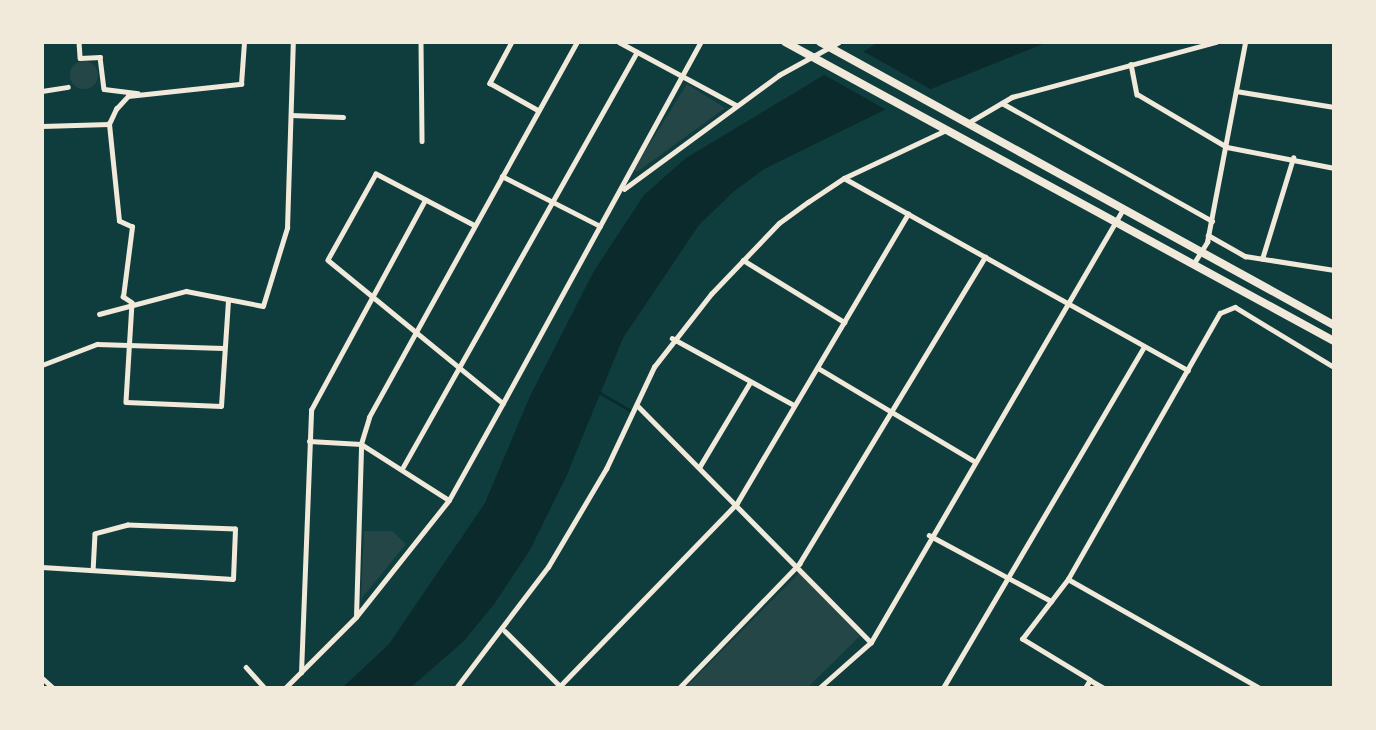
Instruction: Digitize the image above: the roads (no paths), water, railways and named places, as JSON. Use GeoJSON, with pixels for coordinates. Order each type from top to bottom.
{"type":"FeatureCollection","features":[{"type":"Feature","properties":{"kind":"highway"},"geometry":{"type":"LineString","coordinates":[[785,42],[1334,341]]}},
{"type":"Feature","properties":{"kind":"highway"},"geometry":{"type":"LineString","coordinates":[[820,42],[1334,325]]}},
{"type":"Feature","properties":{"kind":"street"},"geometry":{"type":"LineString","coordinates":[[79,42],[80,58],[100,57],[104,88],[140,94]]}},
{"type":"Feature","properties":{"kind":"street"},"geometry":{"type":"LineString","coordinates":[[132,303],[123,297],[132,227],[119,220],[109,124],[122,100],[140,94],[241,84],[244,42]]}},
{"type":"Feature","properties":{"kind":"street"},"geometry":{"type":"LineString","coordinates":[[99,314],[132,303],[186,291],[263,306],[273,285],[287,228],[293,42]]}},
{"type":"Feature","properties":{"kind":"street"},"geometry":{"type":"LineString","coordinates":[[421,42],[422,141]]}},
{"type":"Feature","properties":{"kind":"street"},"geometry":{"type":"LineString","coordinates":[[512,42],[490,83],[538,110]]}},
{"type":"Feature","properties":{"kind":"street"},"geometry":{"type":"LineString","coordinates":[[356,617],[361,444],[369,417],[576,42]]}},
{"type":"Feature","properties":{"kind":"street"},"geometry":{"type":"LineString","coordinates":[[619,42],[736,105]]}},
{"type":"Feature","properties":{"kind":"street"},"geometry":{"type":"LineString","coordinates":[[622,190],[736,105],[810,56],[839,42]]}},
{"type":"Feature","properties":{"kind":"street"},"geometry":{"type":"LineString","coordinates":[[968,123],[1002,103],[1131,64],[1216,42]]}},
{"type":"Feature","properties":{"kind":"street"},"geometry":{"type":"LineString","coordinates":[[1194,263],[1201,252],[1212,221],[1245,42]]}},
{"type":"Feature","properties":{"kind":"street"},"geometry":{"type":"LineString","coordinates":[[285,688],[356,617],[449,500],[622,190],[699,43]]}},
{"type":"Feature","properties":{"kind":"street"},"geometry":{"type":"LineString","coordinates":[[403,467],[637,52]]}},
{"type":"Feature","properties":{"kind":"street"},"geometry":{"type":"LineString","coordinates":[[1131,64],[1137,94],[1227,147],[1293,158],[1334,168]]}},
{"type":"Feature","properties":{"kind":"street"},"geometry":{"type":"LineString","coordinates":[[42,91],[68,87]]}},
{"type":"Feature","properties":{"kind":"street"},"geometry":{"type":"LineString","coordinates":[[1236,91],[1334,106]]}},
{"type":"Feature","properties":{"kind":"street"},"geometry":{"type":"LineString","coordinates":[[1002,103],[1212,221]]}},
{"type":"Feature","properties":{"kind":"street"},"geometry":{"type":"LineString","coordinates":[[291,115],[342,117]]}},
{"type":"Feature","properties":{"kind":"street"},"geometry":{"type":"LineString","coordinates":[[42,126],[109,124]]}},
{"type":"Feature","properties":{"kind":"street"},"geometry":{"type":"LineString","coordinates":[[456,688],[505,631],[577,523],[672,338],[779,223],[844,178],[945,129]]}},
{"type":"Feature","properties":{"kind":"street"},"geometry":{"type":"LineString","coordinates":[[1262,260],[1293,158]]}},
{"type":"Feature","properties":{"kind":"street"},"geometry":{"type":"LineString","coordinates":[[475,225],[376,174],[328,260],[503,403]]}},
{"type":"Feature","properties":{"kind":"street"},"geometry":{"type":"LineString","coordinates":[[502,176],[600,226]]}},
{"type":"Feature","properties":{"kind":"street"},"geometry":{"type":"LineString","coordinates":[[844,178],[1069,301],[1188,370]]}},
{"type":"Feature","properties":{"kind":"street"},"geometry":{"type":"LineString","coordinates":[[301,673],[309,441],[315,399],[425,200]]}},
{"type":"Feature","properties":{"kind":"street"},"geometry":{"type":"LineString","coordinates":[[819,688],[871,642],[929,535],[1123,209]]}},
{"type":"Feature","properties":{"kind":"street"},"geometry":{"type":"LineString","coordinates":[[505,631],[560,687],[736,503],[908,214]]}},
{"type":"Feature","properties":{"kind":"street"},"geometry":{"type":"LineString","coordinates":[[1208,235],[1262,260],[1334,270]]}},
{"type":"Feature","properties":{"kind":"street"},"geometry":{"type":"LineString","coordinates":[[679,688],[799,564],[985,257]]}},
{"type":"Feature","properties":{"kind":"street"},"geometry":{"type":"LineString","coordinates":[[743,260],[844,322]]}},
{"type":"Feature","properties":{"kind":"street"},"geometry":{"type":"LineString","coordinates":[[132,303],[126,402],[221,406],[223,348],[228,300]]}},
{"type":"Feature","properties":{"kind":"street"},"geometry":{"type":"LineString","coordinates":[[1104,688],[1022,639],[1068,579],[1220,313],[1234,307],[1334,367]]}},
{"type":"Feature","properties":{"kind":"street"},"geometry":{"type":"LineString","coordinates":[[672,338],[748,384],[794,405]]}},
{"type":"Feature","properties":{"kind":"street"},"geometry":{"type":"LineString","coordinates":[[42,365],[97,344],[128,347],[223,348]]}},
{"type":"Feature","properties":{"kind":"street"},"geometry":{"type":"LineString","coordinates":[[943,688],[1144,346]]}},
{"type":"Feature","properties":{"kind":"street"},"geometry":{"type":"LineString","coordinates":[[818,368],[974,461]]}},
{"type":"Feature","properties":{"kind":"street"},"geometry":{"type":"LineString","coordinates":[[700,466],[748,384]]}},
{"type":"Feature","properties":{"kind":"street"},"geometry":{"type":"LineString","coordinates":[[638,406],[799,564],[871,642]]}},
{"type":"Feature","properties":{"kind":"street"},"geometry":{"type":"LineString","coordinates":[[309,441],[361,444],[403,467],[449,500]]}},
{"type":"Feature","properties":{"kind":"street"},"geometry":{"type":"LineString","coordinates":[[42,567],[233,579],[235,529],[128,525],[95,534],[93,570]]}},
{"type":"Feature","properties":{"kind":"street"},"geometry":{"type":"LineString","coordinates":[[929,535],[1051,602]]}},
{"type":"Feature","properties":{"kind":"street"},"geometry":{"type":"LineString","coordinates":[[1068,579],[1260,688]]}},
{"type":"Feature","properties":{"kind":"street"},"geometry":{"type":"LineString","coordinates":[[246,666],[266,688]]}},
{"type":"Feature","properties":{"kind":"street"},"geometry":{"type":"LineString","coordinates":[[1085,688],[1090,680]]}},
{"type":"Feature","properties":{"kind":"street"},"geometry":{"type":"LineString","coordinates":[[43,681],[53,688]]}},
{"type":"Feature","properties":{"kind":"street"},"geometry":{"type":"LineString","coordinates":[[947,683],[952,688]]}},
{"type":"Feature","properties":{"kind":"waterway"},"geometry":{"type":"LineString","coordinates":[[600,393],[629,410]]}}]}
